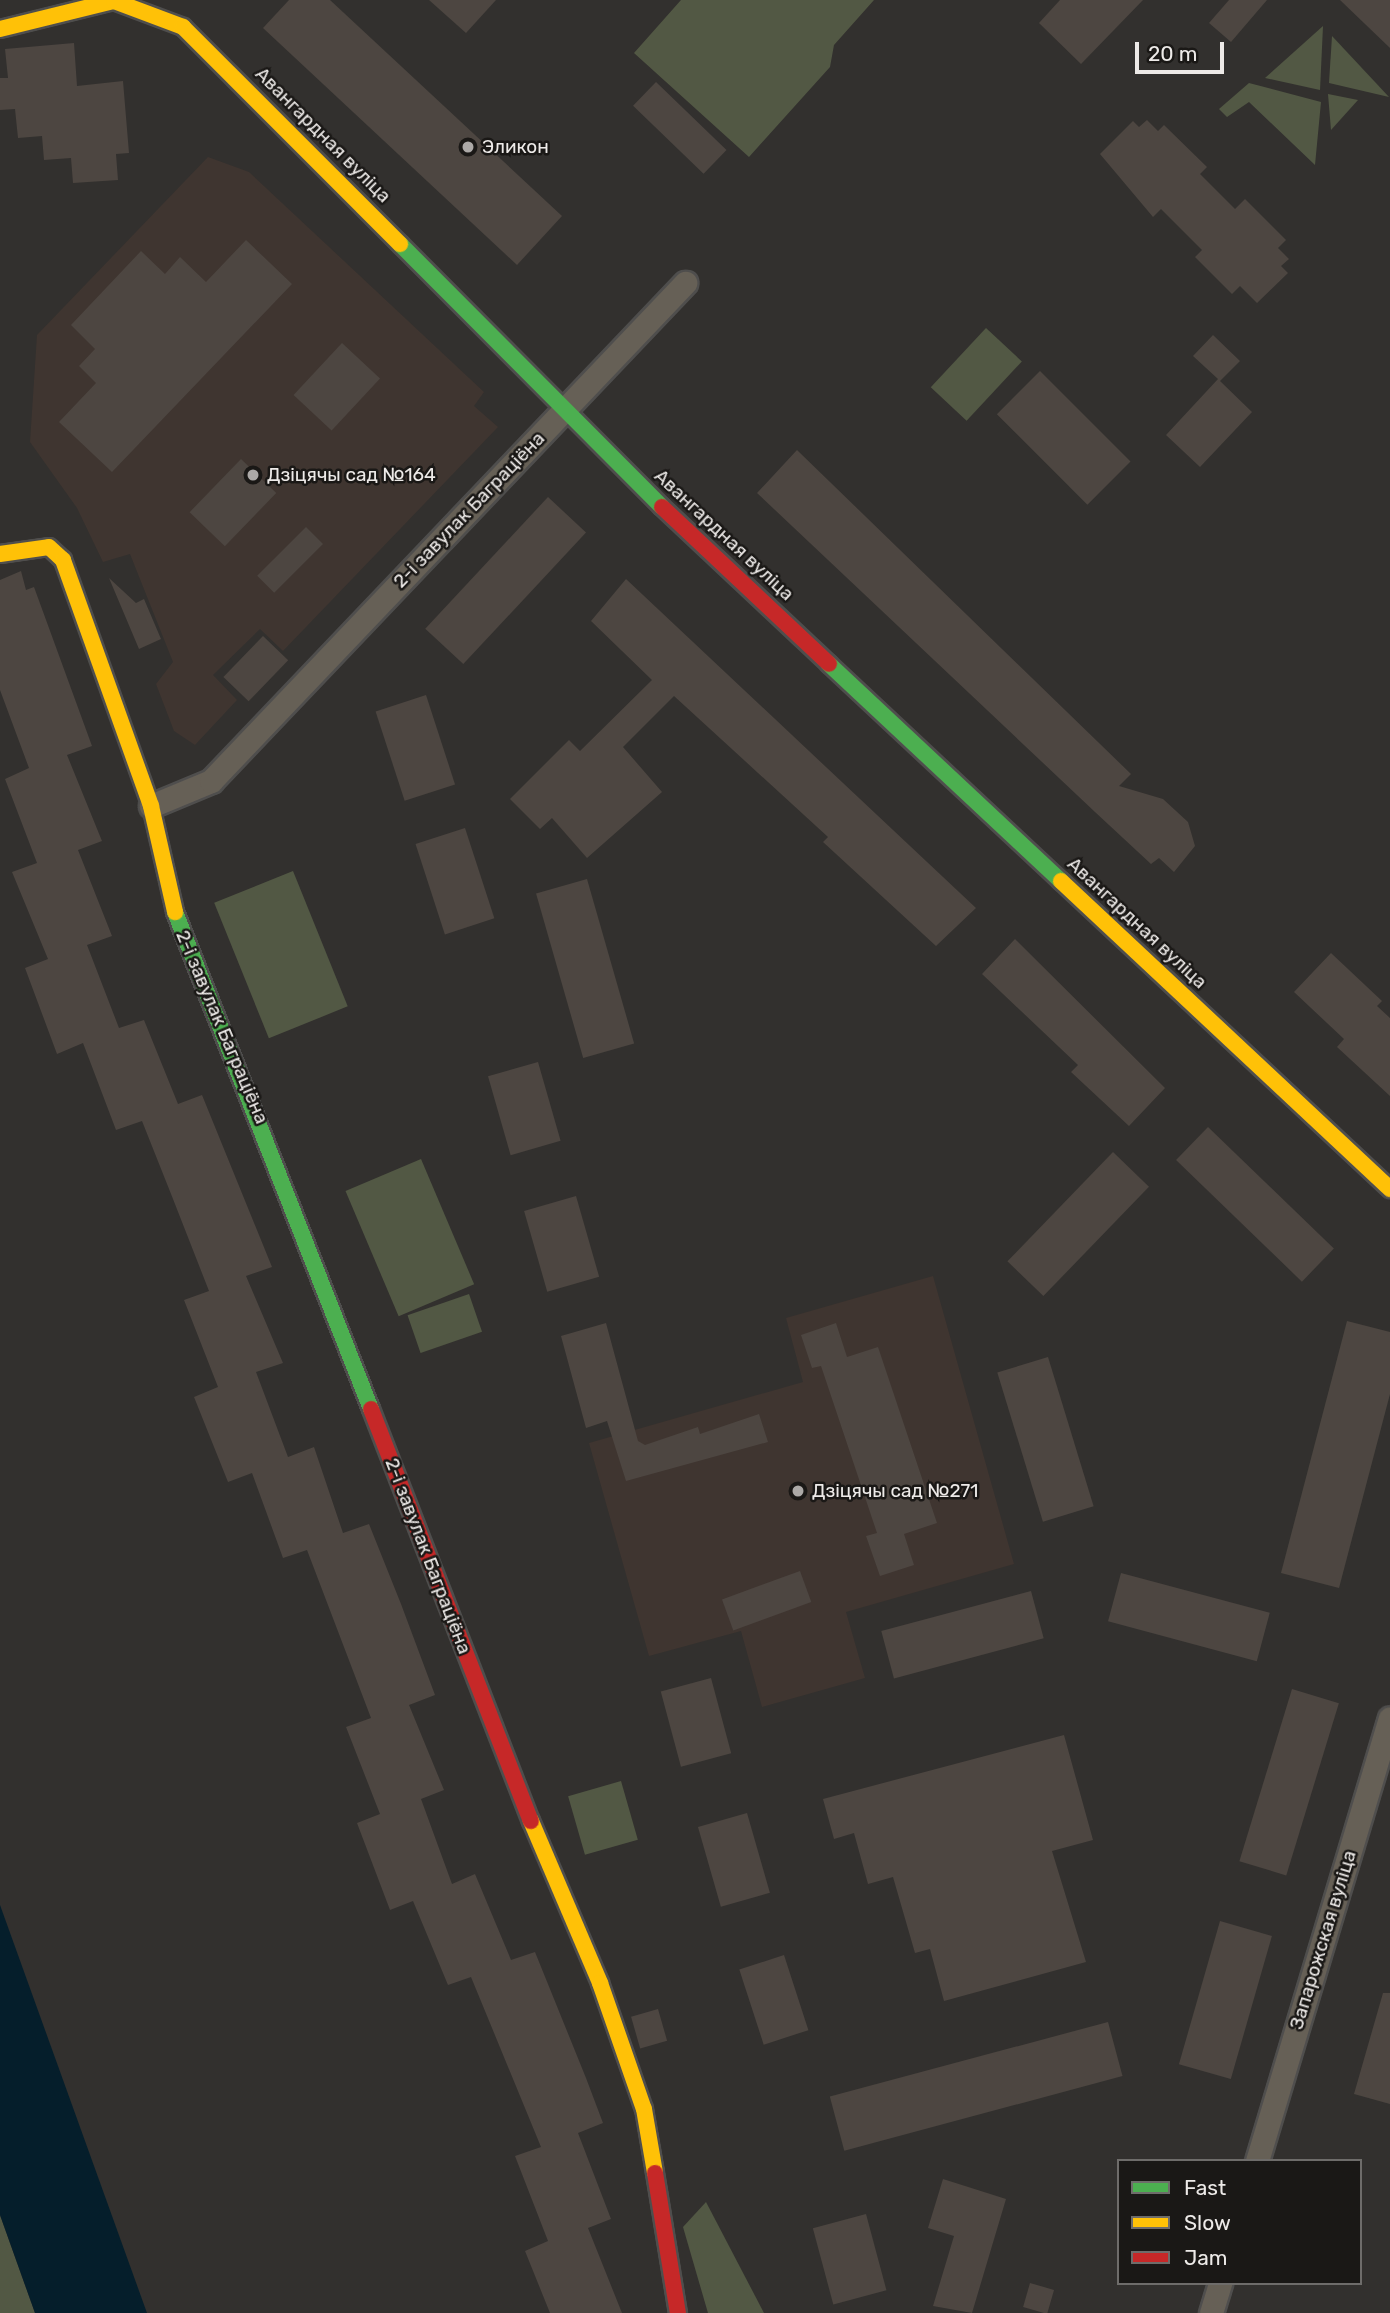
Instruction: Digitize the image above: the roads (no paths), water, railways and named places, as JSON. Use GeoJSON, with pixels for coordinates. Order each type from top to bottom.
{"type":"FeatureCollection","features":[{"type":"Feature","properties":{"kind":"street","name":"Авангардная вуліца"},"geometry":{"type":"LineString","coordinates":[[0,29],[114,1],[183,27],[564,411],[1390,1189]]}},
{"type":"Feature","properties":{"kind":"street","name":"2-і завулак Баграціёна"},"geometry":{"type":"LineString","coordinates":[[151,806],[212,781],[685,283]]}},
{"type":"Feature","properties":{"kind":"street","name":"2-і завулак Баграціёна"},"geometry":{"type":"LineString","coordinates":[[0,554],[49,547],[63,560],[151,806],[172,905],[259,1114],[491,1725],[600,1983],[644,2109],[678,2313]]}},
{"type":"Feature","properties":{"kind":"street","name":"Запарожская вуліца"},"geometry":{"type":"LineString","coordinates":[[1258,2159],[1390,1719]]}},
{"type":"Feature","properties":{"kind":"street"},"geometry":{"type":"LineString","coordinates":[[1211,2313],[1219,2285]]}},
{"type":"Feature","properties":{"kind":"water"},"geometry":{"type":"Polygon","coordinates":[[[0,1905],[147,2313],[35,2313],[0,2215],[0,1905]]]}},
{"type":"Feature","properties":{"kind":"place","name":"Эликон"},"geometry":{"type":"Point","coordinates":[468,147]}},
{"type":"Feature","properties":{"kind":"place","name":"Дзіцячы сад №164"},"geometry":{"type":"Point","coordinates":[253,475]}},
{"type":"Feature","properties":{"kind":"place","name":"Дзіцячы сад №271"},"geometry":{"type":"Point","coordinates":[798,1491]}}]}
